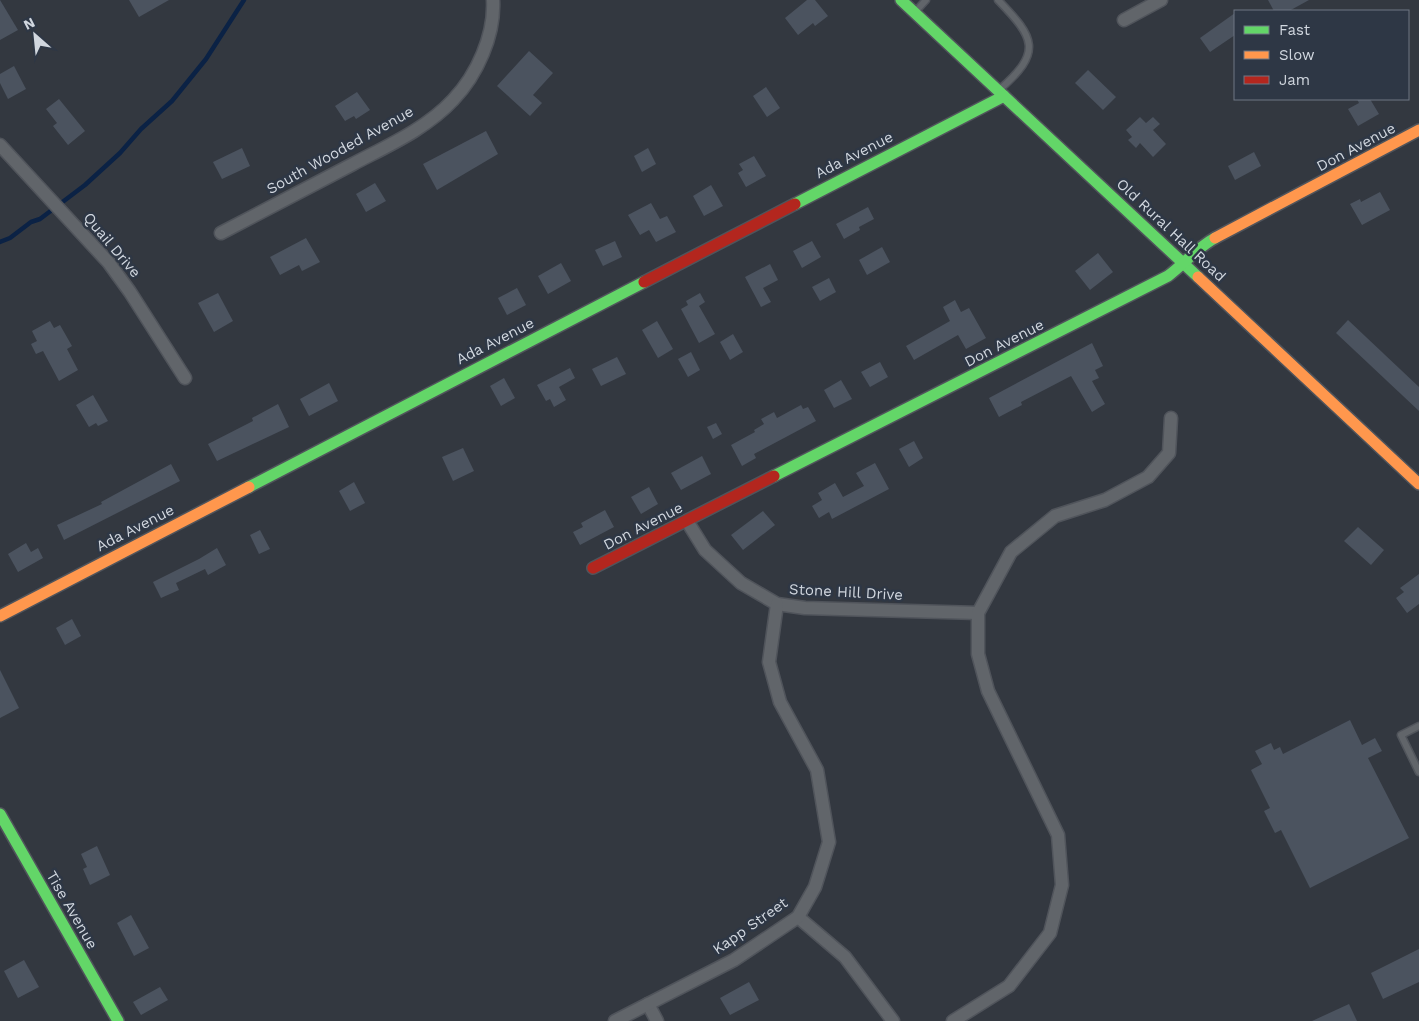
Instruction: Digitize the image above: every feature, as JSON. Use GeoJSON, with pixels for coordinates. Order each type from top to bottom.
{"type":"FeatureCollection","features":[{"type":"Feature","properties":{"kind":"street","name":"South Wooded Avenue"},"geometry":{"type":"LineString","coordinates":[[221,233],[386,146],[439,113],[453,100],[478,63],[492,22],[493,0]]}},
{"type":"Feature","properties":{"kind":"street","name":"Old Rural Hall Road"},"geometry":{"type":"LineString","coordinates":[[901,0],[1419,484]]}},
{"type":"Feature","properties":{"kind":"street"},"geometry":{"type":"LineString","coordinates":[[1124,20],[1161,0]]}},
{"type":"Feature","properties":{"kind":"street","name":"Ada Avenue"},"geometry":{"type":"LineString","coordinates":[[0,616],[1001,93]]}},
{"type":"Feature","properties":{"kind":"street","name":"Don Avenue"},"geometry":{"type":"LineString","coordinates":[[593,568],[1168,276],[1185,264],[1207,242],[1419,130]]}},
{"type":"Feature","properties":{"kind":"street","name":"Quail Drive"},"geometry":{"type":"LineString","coordinates":[[0,145],[108,263],[130,292],[185,378]]}},
{"type":"Feature","properties":{"kind":"street"},"geometry":{"type":"LineString","coordinates":[[953,1021],[1010,986],[1050,933],[1062,885],[1058,836],[988,691],[978,654],[978,613],[1012,552],[1056,516],[1105,500],[1148,477],[1168,453],[1171,418]]}},
{"type":"Feature","properties":{"kind":"street","name":"Stone Hill Drive"},"geometry":{"type":"LineString","coordinates":[[687,521],[705,550],[740,583],[776,604],[805,608],[978,613]]}},
{"type":"Feature","properties":{"kind":"street","name":"Kapp Street"},"geometry":{"type":"LineString","coordinates":[[615,1021],[734,960],[798,917],[815,888],[829,842],[817,770],[780,702],[769,662],[776,604]]}},
{"type":"Feature","properties":{"kind":"street","name":"Tise Avenue"},"geometry":{"type":"LineString","coordinates":[[0,814],[118,1021]]}},
{"type":"Feature","properties":{"kind":"street"},"geometry":{"type":"LineString","coordinates":[[798,917],[845,957],[893,1021]]}},
{"type":"Feature","properties":{"kind":"street"},"geometry":{"type":"LineString","coordinates":[[648,1004],[657,1021]]}},
{"type":"Feature","properties":{"kind":"lane"},"geometry":{"type":"LineString","coordinates":[[914,12],[926,0]]}},
{"type":"Feature","properties":{"kind":"lane"},"geometry":{"type":"LineString","coordinates":[[998,0],[1026,30],[1031,47],[1024,64],[1001,93]]}},
{"type":"Feature","properties":{"kind":"lane"},"geometry":{"type":"LineString","coordinates":[[1419,726],[1401,735],[1419,772]]}},
{"type":"Feature","properties":{"kind":"building"},"geometry":{"type":"Polygon","coordinates":[[[0,0],[18,30],[0,40],[0,0]]]}},
{"type":"Feature","properties":{"kind":"building"},"geometry":{"type":"Polygon","coordinates":[[[129,0],[169,0],[139,17],[129,0]]]}},
{"type":"Feature","properties":{"kind":"building"},"geometry":{"type":"Polygon","coordinates":[[[807,0],[815,0],[828,16],[815,26],[813,23],[798,35],[785,18],[807,0]]]}},
{"type":"Feature","properties":{"kind":"building"},"geometry":{"type":"Polygon","coordinates":[[[1268,0],[1309,0],[1291,10],[1273,10],[1268,0]]]}},
{"type":"Feature","properties":{"kind":"building"},"geometry":{"type":"Polygon","coordinates":[[[1234,14],[1234,36],[1210,52],[1200,38],[1234,14]]]}},
{"type":"Feature","properties":{"kind":"building"},"geometry":{"type":"Polygon","coordinates":[[[529,51],[553,73],[533,95],[542,103],[530,116],[497,86],[529,51]]]}},
{"type":"Feature","properties":{"kind":"building"},"geometry":{"type":"Polygon","coordinates":[[[14,66],[26,89],[8,99],[0,83],[0,74],[14,66]]]}},
{"type":"Feature","properties":{"kind":"building"},"geometry":{"type":"Polygon","coordinates":[[[1088,70],[1116,97],[1103,110],[1075,83],[1088,70]]]}},
{"type":"Feature","properties":{"kind":"building"},"geometry":{"type":"Polygon","coordinates":[[[766,87],[780,108],[767,117],[753,96],[766,87]]]}},
{"type":"Feature","properties":{"kind":"building"},"geometry":{"type":"Polygon","coordinates":[[[357,92],[370,110],[356,119],[354,116],[345,121],[335,106],[357,92]]]}},
{"type":"Feature","properties":{"kind":"building"},"geometry":{"type":"Polygon","coordinates":[[[59,99],[85,131],[68,145],[53,126],[57,123],[46,109],[59,99]]]}},
{"type":"Feature","properties":{"kind":"building"},"geometry":{"type":"Polygon","coordinates":[[[1358,100],[1371,100],[1379,114],[1358,126],[1348,109],[1359,103],[1358,100]]]}},
{"type":"Feature","properties":{"kind":"building"},"geometry":{"type":"Polygon","coordinates":[[[1140,117],[1146,123],[1153,117],[1160,124],[1153,130],[1166,144],[1153,157],[1140,143],[1136,148],[1128,140],[1132,137],[1126,130],[1140,117]]]}},
{"type":"Feature","properties":{"kind":"building"},"geometry":{"type":"Polygon","coordinates":[[[486,131],[498,154],[437,190],[423,164],[486,131]]]}},
{"type":"Feature","properties":{"kind":"building"},"geometry":{"type":"Polygon","coordinates":[[[242,148],[250,166],[222,179],[213,162],[242,148]]]}},
{"type":"Feature","properties":{"kind":"building"},"geometry":{"type":"Polygon","coordinates":[[[648,148],[656,164],[642,172],[634,156],[648,148]]]}},
{"type":"Feature","properties":{"kind":"building"},"geometry":{"type":"Polygon","coordinates":[[[1254,152],[1261,166],[1235,180],[1228,166],[1254,152]]]}},
{"type":"Feature","properties":{"kind":"building"},"geometry":{"type":"Polygon","coordinates":[[[754,156],[766,176],[746,187],[738,173],[743,170],[739,164],[754,156]]]}},
{"type":"Feature","properties":{"kind":"building"},"geometry":{"type":"Polygon","coordinates":[[[375,183],[386,201],[366,212],[356,194],[375,183]]]}},
{"type":"Feature","properties":{"kind":"building"},"geometry":{"type":"Polygon","coordinates":[[[711,185],[723,206],[704,216],[693,196],[711,185]]]}},
{"type":"Feature","properties":{"kind":"building"},"geometry":{"type":"Polygon","coordinates":[[[1380,192],[1390,210],[1362,225],[1350,204],[1360,199],[1361,202],[1380,192]]]}},
{"type":"Feature","properties":{"kind":"building"},"geometry":{"type":"Polygon","coordinates":[[[651,203],[660,219],[667,216],[676,232],[656,242],[649,230],[640,235],[628,215],[651,203]]]}},
{"type":"Feature","properties":{"kind":"building"},"geometry":{"type":"Polygon","coordinates":[[[868,207],[874,219],[859,227],[860,230],[844,239],[836,224],[868,207]]]}},
{"type":"Feature","properties":{"kind":"building"},"geometry":{"type":"Polygon","coordinates":[[[306,238],[320,262],[302,271],[299,265],[280,275],[270,257],[306,238]]]}},
{"type":"Feature","properties":{"kind":"building"},"geometry":{"type":"Polygon","coordinates":[[[615,241],[622,257],[603,266],[595,250],[615,241]]]}},
{"type":"Feature","properties":{"kind":"building"},"geometry":{"type":"Polygon","coordinates":[[[812,241],[821,257],[802,268],[793,251],[812,241]]]}},
{"type":"Feature","properties":{"kind":"building"},"geometry":{"type":"Polygon","coordinates":[[[882,247],[890,262],[867,275],[859,260],[882,247]]]}},
{"type":"Feature","properties":{"kind":"building"},"geometry":{"type":"Polygon","coordinates":[[[1098,253],[1113,272],[1090,290],[1075,271],[1098,253]]]}},
{"type":"Feature","properties":{"kind":"building"},"geometry":{"type":"Polygon","coordinates":[[[561,263],[571,281],[548,294],[538,276],[561,263]]]}},
{"type":"Feature","properties":{"kind":"building"},"geometry":{"type":"Polygon","coordinates":[[[770,264],[778,280],[763,288],[771,302],[761,307],[745,277],[770,264]]]}},
{"type":"Feature","properties":{"kind":"building"},"geometry":{"type":"Polygon","coordinates":[[[829,278],[836,292],[820,301],[812,287],[829,278]]]}},
{"type":"Feature","properties":{"kind":"building"},"geometry":{"type":"Polygon","coordinates":[[[517,288],[526,305],[507,315],[498,298],[517,288]]]}},
{"type":"Feature","properties":{"kind":"building"},"geometry":{"type":"Polygon","coordinates":[[[218,293],[233,321],[214,332],[198,303],[218,293]]]}},
{"type":"Feature","properties":{"kind":"building"},"geometry":{"type":"Polygon","coordinates":[[[700,293],[705,302],[699,306],[715,334],[699,343],[681,309],[688,305],[686,301],[700,293]]]}},
{"type":"Feature","properties":{"kind":"building"},"geometry":{"type":"Polygon","coordinates":[[[955,300],[961,312],[969,308],[986,338],[966,349],[958,335],[914,360],[906,346],[950,321],[943,307],[955,300]]]}},
{"type":"Feature","properties":{"kind":"building"},"geometry":{"type":"Polygon","coordinates":[[[1348,320],[1419,387],[1419,411],[1336,333],[1348,320]]]}},
{"type":"Feature","properties":{"kind":"building"},"geometry":{"type":"Polygon","coordinates":[[[50,321],[54,328],[60,325],[72,346],[67,349],[78,370],[59,381],[43,351],[36,354],[31,344],[37,341],[32,331],[50,321]]]}},
{"type":"Feature","properties":{"kind":"building"},"geometry":{"type":"Polygon","coordinates":[[[657,321],[673,349],[658,358],[642,330],[657,321]]]}},
{"type":"Feature","properties":{"kind":"building"},"geometry":{"type":"Polygon","coordinates":[[[733,334],[743,352],[730,360],[720,342],[733,334]]]}},
{"type":"Feature","properties":{"kind":"building"},"geometry":{"type":"Polygon","coordinates":[[[1092,343],[1103,366],[1095,370],[1099,378],[1092,381],[1105,404],[1092,412],[1071,376],[1021,402],[1022,405],[999,417],[989,398],[1092,343]]]}},
{"type":"Feature","properties":{"kind":"building"},"geometry":{"type":"Polygon","coordinates":[[[691,352],[700,370],[688,377],[678,359],[691,352]]]}},
{"type":"Feature","properties":{"kind":"building"},"geometry":{"type":"Polygon","coordinates":[[[617,357],[626,374],[601,386],[592,369],[617,357]]]}},
{"type":"Feature","properties":{"kind":"building"},"geometry":{"type":"Polygon","coordinates":[[[880,362],[888,377],[870,387],[861,372],[880,362]]]}},
{"type":"Feature","properties":{"kind":"building"},"geometry":{"type":"Polygon","coordinates":[[[570,368],[575,378],[559,387],[566,400],[554,407],[550,399],[546,401],[537,385],[570,368]]]}},
{"type":"Feature","properties":{"kind":"building"},"geometry":{"type":"Polygon","coordinates":[[[504,378],[515,398],[501,406],[490,386],[504,378]]]}},
{"type":"Feature","properties":{"kind":"building"},"geometry":{"type":"Polygon","coordinates":[[[841,380],[852,399],[834,408],[824,390],[841,380]]]}},
{"type":"Feature","properties":{"kind":"building"},"geometry":{"type":"Polygon","coordinates":[[[329,383],[338,401],[309,416],[300,399],[329,383]]]}},
{"type":"Feature","properties":{"kind":"building"},"geometry":{"type":"Polygon","coordinates":[[[93,395],[108,421],[98,426],[96,423],[89,427],[76,405],[93,395]]]}},
{"type":"Feature","properties":{"kind":"building"},"geometry":{"type":"Polygon","coordinates":[[[278,404],[289,427],[217,461],[208,444],[253,421],[252,418],[278,404]]]}},
{"type":"Feature","properties":{"kind":"building"},"geometry":{"type":"Polygon","coordinates":[[[801,405],[803,409],[808,407],[816,421],[754,454],[756,458],[742,466],[731,445],[755,432],[754,430],[764,424],[761,419],[774,412],[777,418],[801,405]]]}},
{"type":"Feature","properties":{"kind":"building"},"geometry":{"type":"Polygon","coordinates":[[[716,423],[722,434],[713,439],[707,427],[716,423]]]}},
{"type":"Feature","properties":{"kind":"building"},"geometry":{"type":"Polygon","coordinates":[[[914,441],[923,458],[909,467],[899,449],[914,441]]]}},
{"type":"Feature","properties":{"kind":"building"},"geometry":{"type":"Polygon","coordinates":[[[463,448],[474,471],[453,481],[442,457],[463,448]]]}},
{"type":"Feature","properties":{"kind":"building"},"geometry":{"type":"Polygon","coordinates":[[[702,456],[711,474],[681,490],[671,473],[702,456]]]}},
{"type":"Feature","properties":{"kind":"building"},"geometry":{"type":"Polygon","coordinates":[[[875,463],[889,489],[832,519],[829,512],[819,518],[812,506],[822,500],[818,493],[835,483],[843,497],[864,486],[856,473],[875,463]]]}},
{"type":"Feature","properties":{"kind":"building"},"geometry":{"type":"Polygon","coordinates":[[[171,464],[180,481],[64,540],[57,525],[102,504],[101,502],[171,464]]]}},
{"type":"Feature","properties":{"kind":"building"},"geometry":{"type":"Polygon","coordinates":[[[354,482],[365,503],[350,511],[339,491],[354,482]]]}},
{"type":"Feature","properties":{"kind":"building"},"geometry":{"type":"Polygon","coordinates":[[[649,487],[658,504],[641,514],[631,497],[649,487]]]}},
{"type":"Feature","properties":{"kind":"building"},"geometry":{"type":"Polygon","coordinates":[[[605,510],[614,527],[580,545],[573,532],[583,527],[581,523],[605,510]]]}},
{"type":"Feature","properties":{"kind":"building"},"geometry":{"type":"Polygon","coordinates":[[[763,511],[775,525],[743,550],[731,535],[763,511]]]}},
{"type":"Feature","properties":{"kind":"building"},"geometry":{"type":"Polygon","coordinates":[[[1358,527],[1384,550],[1371,565],[1344,541],[1358,527]]]}},
{"type":"Feature","properties":{"kind":"building"},"geometry":{"type":"Polygon","coordinates":[[[260,530],[270,549],[259,554],[250,535],[260,530]]]}},
{"type":"Feature","properties":{"kind":"building"},"geometry":{"type":"Polygon","coordinates":[[[26,543],[31,552],[38,548],[43,558],[18,572],[8,554],[26,543]]]}},
{"type":"Feature","properties":{"kind":"building"},"geometry":{"type":"Polygon","coordinates":[[[217,548],[226,565],[208,575],[205,569],[176,583],[179,590],[161,598],[153,582],[217,548]]]}},
{"type":"Feature","properties":{"kind":"building"},"geometry":{"type":"Polygon","coordinates":[[[1419,574],[1419,604],[1407,613],[1396,598],[1404,592],[1400,588],[1419,574]]]}},
{"type":"Feature","properties":{"kind":"building"},"geometry":{"type":"Polygon","coordinates":[[[72,619],[81,636],[65,645],[56,628],[72,619]]]}},
{"type":"Feature","properties":{"kind":"building"},"geometry":{"type":"Polygon","coordinates":[[[0,670],[19,708],[0,718],[0,670]]]}},
{"type":"Feature","properties":{"kind":"building"},"geometry":{"type":"Polygon","coordinates":[[[1350,720],[1362,745],[1375,738],[1382,751],[1368,758],[1409,838],[1310,888],[1281,830],[1275,833],[1264,811],[1270,808],[1251,770],[1262,764],[1255,751],[1271,743],[1274,750],[1280,747],[1283,754],[1350,720]]]}},
{"type":"Feature","properties":{"kind":"building"},"geometry":{"type":"Polygon","coordinates":[[[97,846],[110,875],[90,885],[83,869],[87,867],[81,854],[97,846]]]}},
{"type":"Feature","properties":{"kind":"building"},"geometry":{"type":"Polygon","coordinates":[[[131,915],[149,948],[134,956],[117,923],[131,915]]]}},
{"type":"Feature","properties":{"kind":"building"},"geometry":{"type":"Polygon","coordinates":[[[1419,949],[1419,982],[1383,999],[1371,973],[1419,949]]]}},
{"type":"Feature","properties":{"kind":"building"},"geometry":{"type":"Polygon","coordinates":[[[24,960],[39,987],[18,998],[4,971],[24,960]]]}},
{"type":"Feature","properties":{"kind":"building"},"geometry":{"type":"Polygon","coordinates":[[[749,982],[759,1000],[730,1015],[720,998],[749,982]]]}},
{"type":"Feature","properties":{"kind":"building"},"geometry":{"type":"Polygon","coordinates":[[[160,987],[168,1000],[141,1015],[133,1002],[160,987]]]}},
{"type":"Feature","properties":{"kind":"building"},"geometry":{"type":"Polygon","coordinates":[[[1349,1004],[1357,1021],[1312,1021],[1349,1004]]]}},
{"type":"Feature","properties":{"kind":"waterway"},"geometry":{"type":"LineString","coordinates":[[0,242],[10,238],[31,222],[40,219],[85,185],[120,153],[141,129],[172,101],[206,59],[244,0]]}},
{"type":"Feature","properties":{"kind":"traffic: fast"},"geometry":{"type":"LineString","coordinates":[[901,0],[1198,277]]}},
{"type":"Feature","properties":{"kind":"traffic: fast"},"geometry":{"type":"LineString","coordinates":[[795,204],[1004,96]]}},
{"type":"Feature","properties":{"kind":"traffic: fast"},"geometry":{"type":"LineString","coordinates":[[774,476],[1168,276],[1215,238]]}},
{"type":"Feature","properties":{"kind":"traffic: fast"},"geometry":{"type":"LineString","coordinates":[[249,487],[644,282]]}},
{"type":"Feature","properties":{"kind":"traffic: fast"},"geometry":{"type":"LineString","coordinates":[[0,814],[118,1021]]}},
{"type":"Feature","properties":{"kind":"traffic: slow"},"geometry":{"type":"LineString","coordinates":[[1215,238],[1419,130]]}},
{"type":"Feature","properties":{"kind":"traffic: slow"},"geometry":{"type":"LineString","coordinates":[[1198,277],[1419,484]]}},
{"type":"Feature","properties":{"kind":"traffic: slow"},"geometry":{"type":"LineString","coordinates":[[0,616],[249,487]]}},
{"type":"Feature","properties":{"kind":"traffic: jam"},"geometry":{"type":"LineString","coordinates":[[644,282],[795,204]]}},
{"type":"Feature","properties":{"kind":"traffic: jam"},"geometry":{"type":"LineString","coordinates":[[593,568],[774,476]]}}]}
